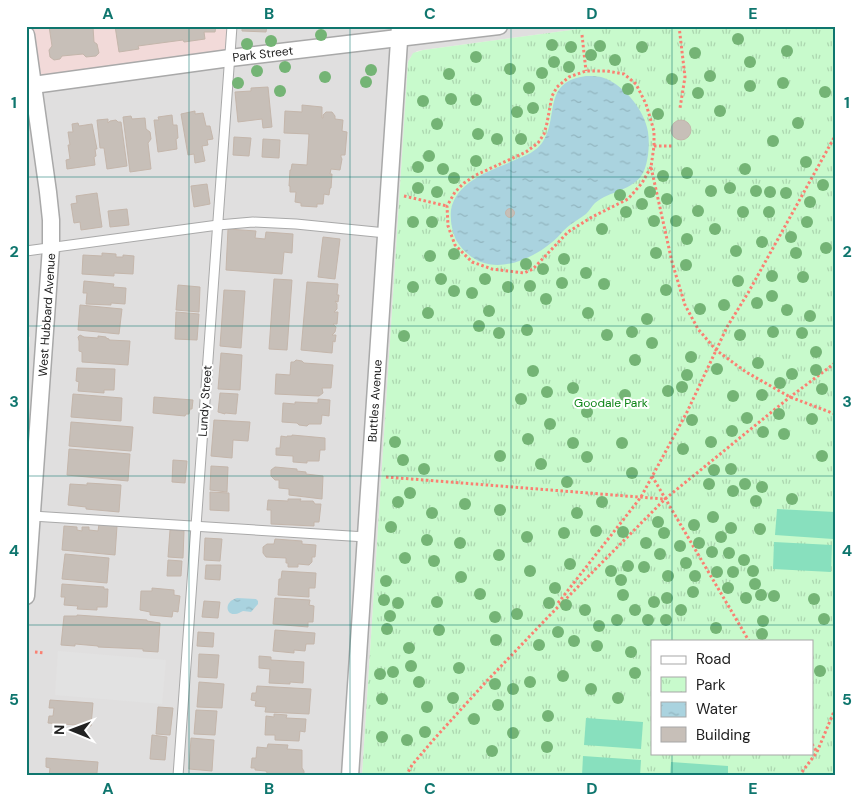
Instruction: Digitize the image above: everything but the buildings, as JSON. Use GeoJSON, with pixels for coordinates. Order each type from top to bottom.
{"type":"FeatureCollection","features":[{"type":"Feature","properties":{"kind":"street","name":"Park Street"},"geometry":{"type":"LineString","coordinates":[[29,85],[230,58],[400,32],[499,26]]}},
{"type":"Feature","properties":{"kind":"street","name":"Buttles Avenue"},"geometry":{"type":"LineString","coordinates":[[350,776],[400,32]]}},
{"type":"Feature","properties":{"kind":"street","name":"West Hubbard Avenue"},"geometry":{"type":"LineString","coordinates":[[26,35],[29,85],[48,192],[51,220],[51,247],[26,596]]}},
{"type":"Feature","properties":{"kind":"lane","name":"Lundy Street"},"geometry":{"type":"LineString","coordinates":[[178,776],[232,26]]}},
{"type":"Feature","properties":{"kind":"lane"},"geometry":{"type":"LineString","coordinates":[[26,251],[253,222],[296,224],[386,233]]}},
{"type":"Feature","properties":{"kind":"lane"},"geometry":{"type":"LineString","coordinates":[[32,516],[366,537]]}},
{"type":"Feature","properties":{"kind":"path"},"geometry":{"type":"LineString","coordinates":[[679,26],[685,76],[680,108]]}},
{"type":"Feature","properties":{"kind":"path"},"geometry":{"type":"LineString","coordinates":[[582,35],[586,72]]}},
{"type":"Feature","properties":{"kind":"path"},"geometry":{"type":"LineString","coordinates":[[651,167],[642,183],[628,199],[568,232],[533,269],[524,273],[492,269],[472,262],[455,245],[448,226],[447,206],[455,192],[464,183],[476,175],[526,152],[538,143],[544,134],[552,96],[557,87],[569,77],[586,72],[607,71],[624,74],[636,84],[646,104],[654,131],[651,167],[672,262],[685,305],[698,330],[716,350],[746,372],[790,398],[835,414]]}},
{"type":"Feature","properties":{"kind":"path"},"geometry":{"type":"LineString","coordinates":[[549,616],[641,496],[687,412],[728,327],[835,136]]}},
{"type":"Feature","properties":{"kind":"path"},"geometry":{"type":"LineString","coordinates":[[654,146],[674,146]]}},
{"type":"Feature","properties":{"kind":"path"},"geometry":{"type":"LineString","coordinates":[[404,196],[447,206]]}},
{"type":"Feature","properties":{"kind":"path"},"geometry":{"type":"LineString","coordinates":[[406,776],[412,765],[452,719],[549,616],[665,499],[835,363]]}},
{"type":"Feature","properties":{"kind":"path"},"geometry":{"type":"LineString","coordinates":[[652,475],[749,640]]}},
{"type":"Feature","properties":{"kind":"path"},"geometry":{"type":"LineString","coordinates":[[386,477],[665,499]]}},
{"type":"Feature","properties":{"kind":"path"},"geometry":{"type":"LineString","coordinates":[[35,652],[44,653]]}},
{"type":"Feature","properties":{"kind":"path"},"geometry":{"type":"LineString","coordinates":[[799,776],[817,752],[835,709]]}},
{"type":"Feature","properties":{"kind":"path"},"geometry":{"type":"LineString","coordinates":[[814,747],[817,752]]}},
{"type":"Feature","properties":{"kind":"shaded area"},"geometry":{"type":"Polygon","coordinates":[[[26,26],[231,26],[228,61],[31,90],[26,56],[26,26]]]}},
{"type":"Feature","properties":{"kind":"shaded area"},"geometry":{"type":"Polygon","coordinates":[[[231,26],[601,26],[417,51],[408,62],[362,776],[26,776],[26,386],[30,337],[26,336],[26,56],[231,26]]]}},
{"type":"Feature","properties":{"kind":"shaded area"},"geometry":{"type":"Polygon","coordinates":[[[58,651],[166,660],[162,704],[55,695],[58,651]]]}},
{"type":"Feature","properties":{"kind":"green space","name":"Goodale Park"},"geometry":{"type":"Polygon","coordinates":[[[601,26],[835,26],[835,776],[362,776],[408,62],[413,53],[423,50],[601,26]]]}},
{"type":"Feature","properties":{"kind":"green space"},"geometry":{"type":"Polygon","coordinates":[[[777,509],[835,512],[833,539],[775,535],[777,509]]]}},
{"type":"Feature","properties":{"kind":"green space"},"geometry":{"type":"Polygon","coordinates":[[[774,542],[832,545],[831,572],[773,569],[774,542]]]}},
{"type":"Feature","properties":{"kind":"green space"},"geometry":{"type":"Polygon","coordinates":[[[586,718],[643,722],[641,749],[584,745],[586,718]]]}},
{"type":"Feature","properties":{"kind":"green space"},"geometry":{"type":"Polygon","coordinates":[[[583,756],[641,760],[640,776],[582,776],[583,756]]]}},
{"type":"Feature","properties":{"kind":"green space"},"geometry":{"type":"Polygon","coordinates":[[[671,762],[728,766],[728,776],[670,776],[671,762]]]}},
{"type":"Feature","properties":{"kind":"water"},"geometry":{"type":"Polygon","coordinates":[[[586,76],[600,77],[612,81],[626,93],[643,116],[649,137],[649,146],[643,173],[633,184],[595,203],[586,214],[567,227],[554,241],[536,254],[518,262],[499,265],[481,262],[474,258],[461,247],[453,233],[451,210],[454,200],[460,191],[477,177],[527,155],[537,148],[547,133],[557,93],[563,85],[586,76]]]}},
{"type":"Feature","properties":{"kind":"water"},"geometry":{"type":"Polygon","coordinates":[[[237,598],[256,599],[258,604],[251,612],[243,611],[233,614],[229,612],[228,606],[230,602],[237,598]]]}}]}
